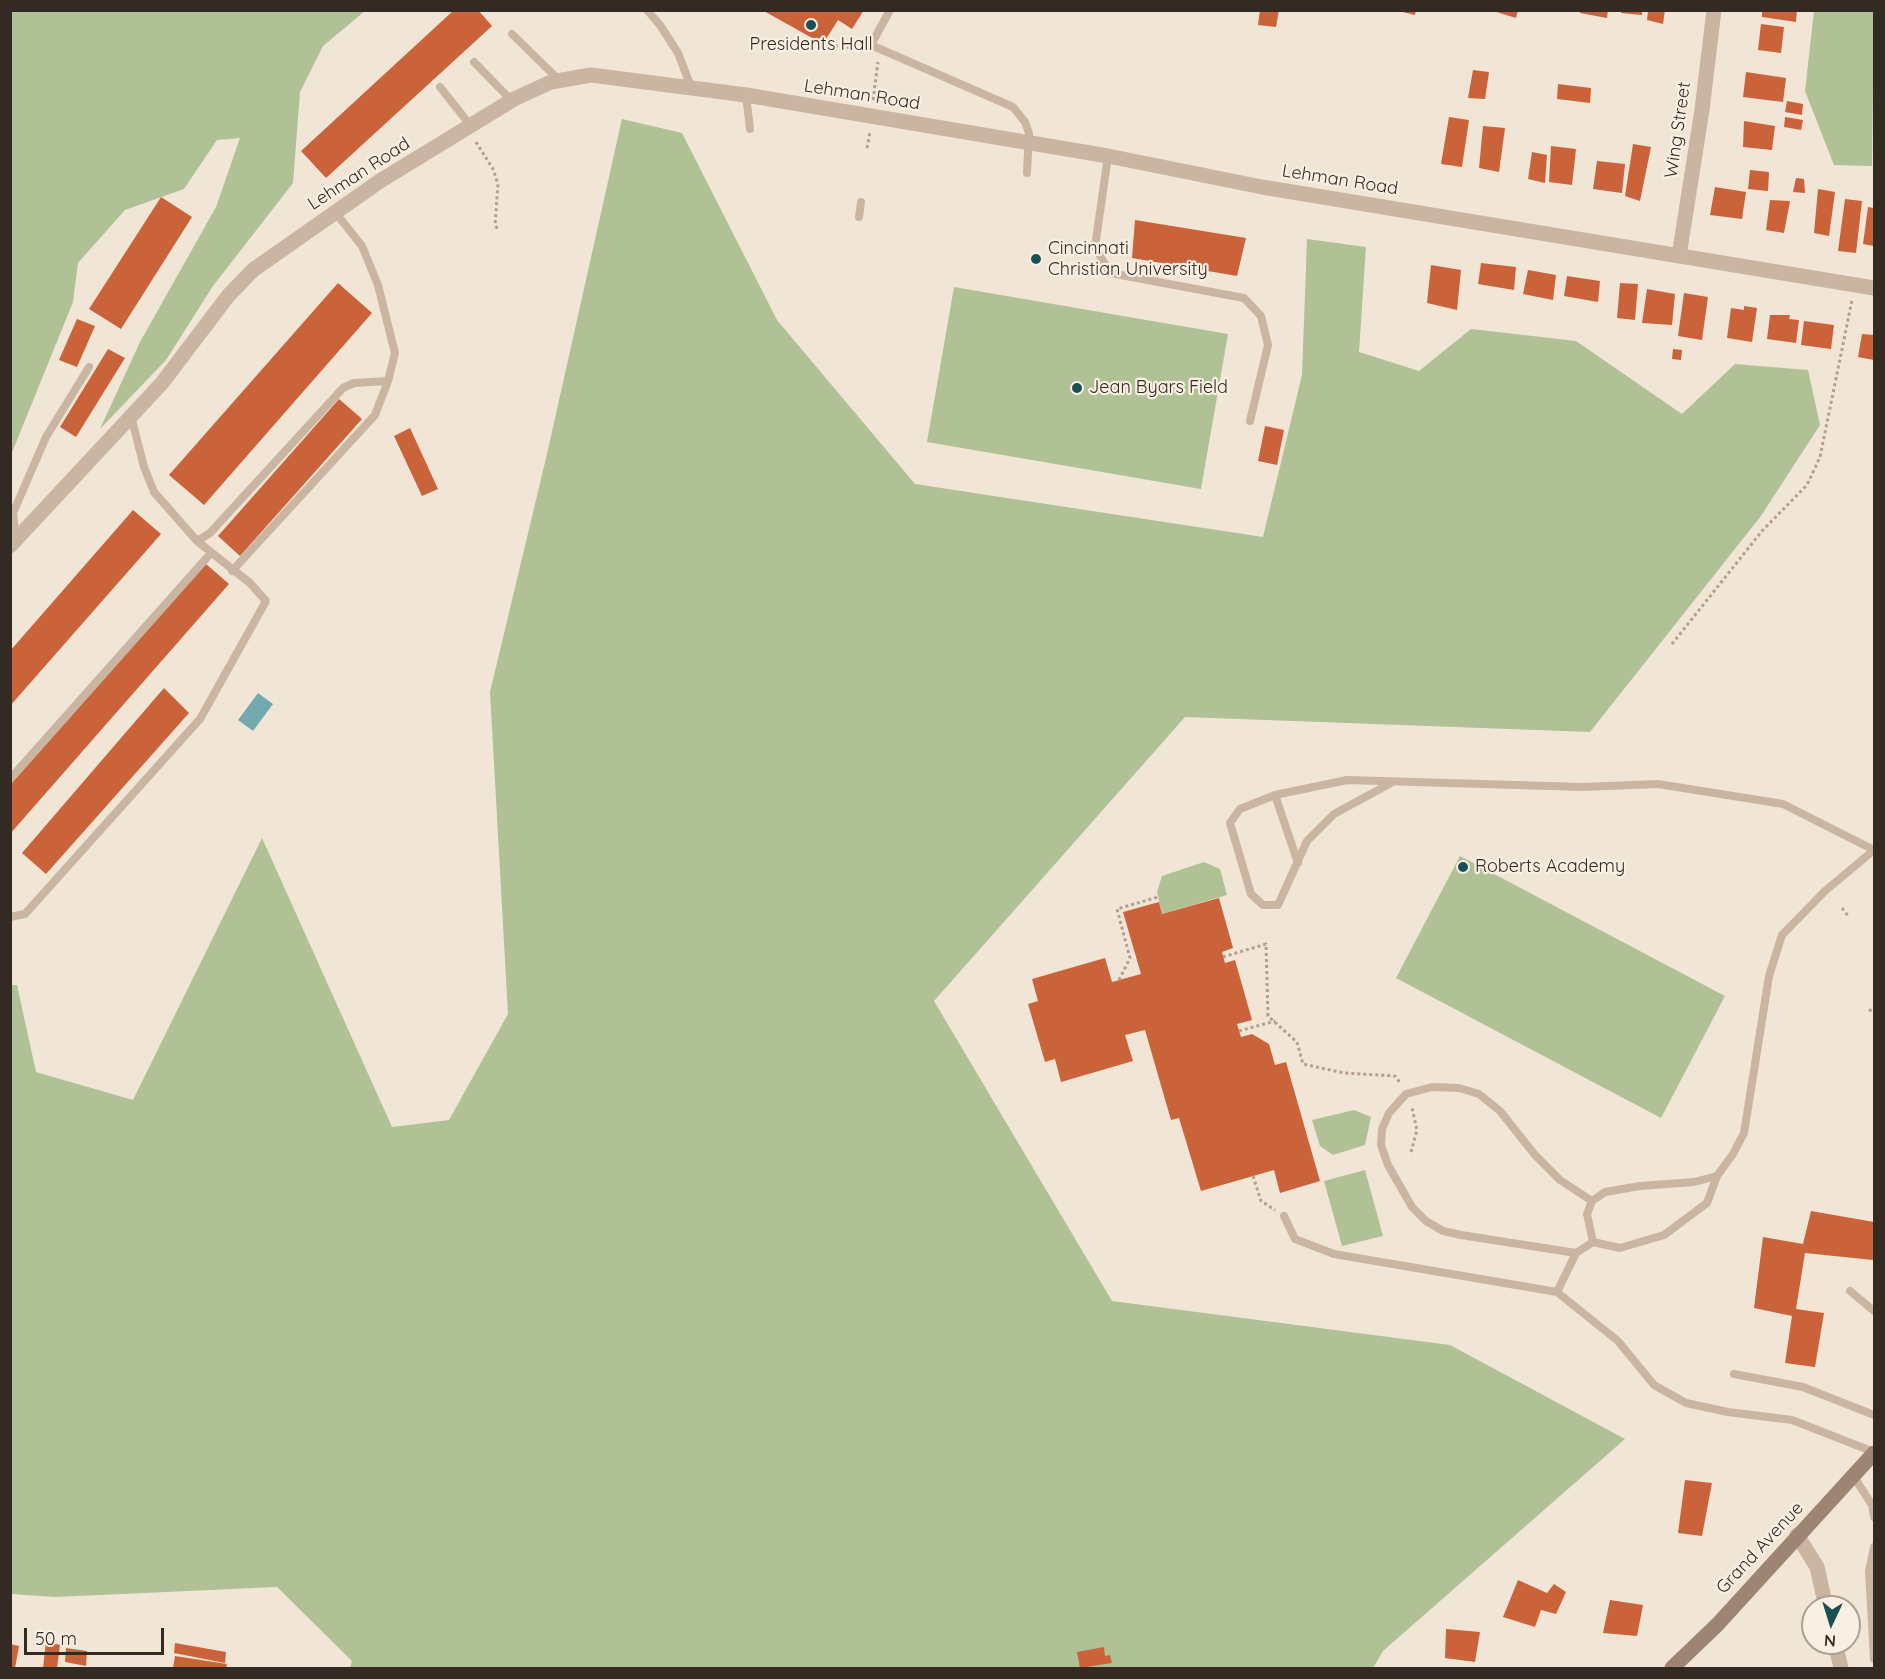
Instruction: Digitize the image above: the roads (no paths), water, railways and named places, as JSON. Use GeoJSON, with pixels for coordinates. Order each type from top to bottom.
{"type":"FeatureCollection","features":[{"type":"Feature","properties":{"kind":"street","name":"Wing Street"},"geometry":{"type":"LineString","coordinates":[[1678,256],[1702,110],[1714,10]]}},
{"type":"Feature","properties":{"kind":"street","name":"Lehman Road"},"geometry":{"type":"LineString","coordinates":[[13,543],[162,383],[228,297],[254,270],[334,212],[512,101],[559,81],[591,75],[746,95],[1108,156],[1262,187],[1875,288]]}},
{"type":"Feature","properties":{"kind":"street","name":"Grand Avenue"},"geometry":{"type":"LineString","coordinates":[[1672,1668],[1717,1625],[1875,1452]]}},
{"type":"Feature","properties":{"kind":"street"},"geometry":{"type":"LineString","coordinates":[[1797,1535],[1817,1567],[1823,1595]]}},
{"type":"Feature","properties":{"kind":"lane"},"geometry":{"type":"LineString","coordinates":[[647,10],[678,53],[691,87]]}},
{"type":"Feature","properties":{"kind":"lane"},"geometry":{"type":"LineString","coordinates":[[890,10],[871,45],[1014,107],[1025,122],[1030,143],[1027,174]]}},
{"type":"Feature","properties":{"kind":"lane"},"geometry":{"type":"LineString","coordinates":[[512,34],[559,81]]}},
{"type":"Feature","properties":{"kind":"lane"},"geometry":{"type":"LineString","coordinates":[[474,62],[512,101]]}},
{"type":"Feature","properties":{"kind":"lane"},"geometry":{"type":"LineString","coordinates":[[440,87],[469,127]]}},
{"type":"Feature","properties":{"kind":"lane"},"geometry":{"type":"LineString","coordinates":[[746,95],[750,129]]}},
{"type":"Feature","properties":{"kind":"lane"},"geometry":{"type":"LineString","coordinates":[[1108,156],[1095,247],[1110,273],[1244,298],[1261,316],[1268,345],[1250,421]]}},
{"type":"Feature","properties":{"kind":"lane"},"geometry":{"type":"LineString","coordinates":[[859,217],[861,202]]}},
{"type":"Feature","properties":{"kind":"lane"},"geometry":{"type":"LineString","coordinates":[[232,571],[375,415],[388,381],[395,353],[378,285],[362,246],[334,212]]}},
{"type":"Feature","properties":{"kind":"lane"},"geometry":{"type":"LineString","coordinates":[[13,543],[13,513],[46,437],[89,367]]}},
{"type":"Feature","properties":{"kind":"lane"},"geometry":{"type":"LineString","coordinates":[[197,541],[210,533],[343,388],[354,383],[388,381]]}},
{"type":"Feature","properties":{"kind":"lane"},"geometry":{"type":"LineString","coordinates":[[10,917],[25,914],[200,719],[266,601],[197,541],[154,492],[144,467],[131,416]]}},
{"type":"Feature","properties":{"kind":"lane"},"geometry":{"type":"LineString","coordinates":[[10,779],[211,553]]}},
{"type":"Feature","properties":{"kind":"lane"},"geometry":{"type":"LineString","coordinates":[[1391,783],[1334,814],[1307,842],[1278,905],[1263,905],[1251,894],[1230,823],[1240,809],[1275,795],[1347,780],[1583,787],[1659,784],[1783,804],[1875,850],[1825,891],[1782,935],[1769,976],[1744,1133],[1733,1154],[1716,1176],[1707,1203],[1664,1235],[1620,1248],[1593,1242],[1576,1253],[1557,1292]]}},
{"type":"Feature","properties":{"kind":"lane"},"geometry":{"type":"LineString","coordinates":[[1275,795],[1298,863]]}},
{"type":"Feature","properties":{"kind":"lane"},"geometry":{"type":"LineString","coordinates":[[1576,1253],[1461,1235],[1443,1231],[1426,1221],[1412,1207],[1388,1165],[1381,1145],[1382,1129],[1389,1113],[1406,1094],[1432,1086],[1459,1088],[1479,1094],[1500,1111],[1535,1155],[1560,1180],[1592,1202]]}},
{"type":"Feature","properties":{"kind":"lane"},"geometry":{"type":"LineString","coordinates":[[1593,1242],[1587,1214],[1592,1202],[1605,1192],[1640,1186],[1694,1182],[1716,1176]]}},
{"type":"Feature","properties":{"kind":"lane"},"geometry":{"type":"LineString","coordinates":[[1284,1216],[1295,1239],[1334,1254],[1557,1292],[1618,1341],[1654,1385],[1686,1403],[1728,1412],[1792,1420],[1875,1452]]}},
{"type":"Feature","properties":{"kind":"lane"},"geometry":{"type":"LineString","coordinates":[[1850,1291],[1875,1311]]}},
{"type":"Feature","properties":{"kind":"lane"},"geometry":{"type":"LineString","coordinates":[[1734,1374],[1803,1387],[1875,1415]]}},
{"type":"Feature","properties":{"kind":"lane"},"geometry":{"type":"LineString","coordinates":[[1854,1477],[1872,1505],[1875,1517]]}},
{"type":"Feature","properties":{"kind":"lane"},"geometry":{"type":"LineString","coordinates":[[1875,1547],[1869,1571],[1875,1659]]}},
{"type":"Feature","properties":{"kind":"water"},"geometry":{"type":"Polygon","coordinates":[[[258,693],[273,704],[253,731],[238,720],[258,693]]]}},
{"type":"Feature","properties":{"kind":"place","name":"Presidents Hall"},"geometry":{"type":"Point","coordinates":[811,25]}},
{"type":"Feature","properties":{"kind":"place","name":"Cincinnati Christian University"},"geometry":{"type":"Point","coordinates":[1036,259]}},
{"type":"Feature","properties":{"kind":"place","name":"Jean Byars Field"},"geometry":{"type":"Point","coordinates":[1077,388]}},
{"type":"Feature","properties":{"kind":"place","name":"Roberts Academy"},"geometry":{"type":"Point","coordinates":[1463,867]}}]}
